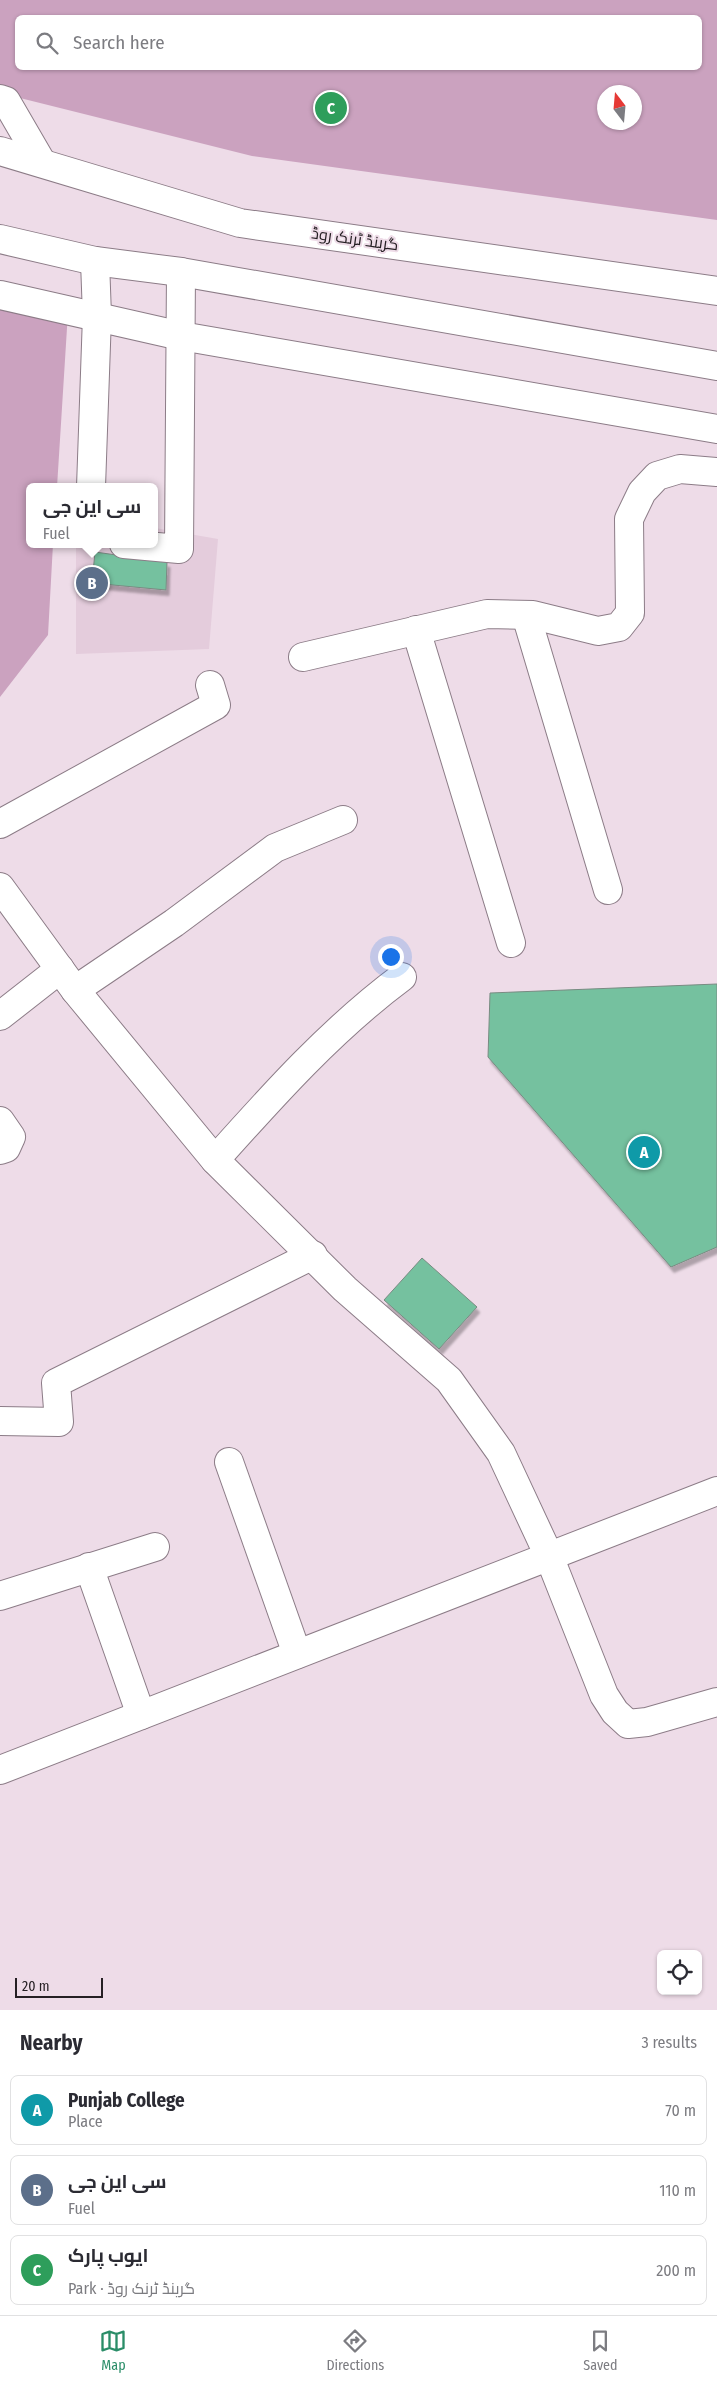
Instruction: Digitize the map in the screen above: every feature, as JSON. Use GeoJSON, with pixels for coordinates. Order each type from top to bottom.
{"type":"FeatureCollection","features":[{"type":"Feature","properties":{"kind":"main road"},"geometry":{"type":"LineString","coordinates":[[0,99],[6,101],[42,163]]}},
{"type":"Feature","properties":{"kind":"main road","name":"گرینڈ ٹرنک روڈ"},"geometry":{"type":"LineString","coordinates":[[0,152],[240,222],[717,291]]}},
{"type":"Feature","properties":{"kind":"main road"},"geometry":{"type":"LineString","coordinates":[[0,239],[95,262],[181,272],[717,366]]}},
{"type":"Feature","properties":{"kind":"main road"},"geometry":{"type":"LineString","coordinates":[[91,483],[97,316],[95,262]]}},
{"type":"Feature","properties":{"kind":"main road"},"geometry":{"type":"LineString","coordinates":[[158,547],[180,549],[181,272]]}},
{"type":"Feature","properties":{"kind":"main road"},"geometry":{"type":"LineString","coordinates":[[0,295],[68,312],[97,316],[181,336],[717,429]]}},
{"type":"Feature","properties":{"kind":"main road"},"geometry":{"type":"LineString","coordinates":[[303,657],[487,614],[526,615],[598,631],[619,626],[630,613],[629,519],[642,492],[657,476],[680,469],[717,472]]}},
{"type":"Feature","properties":{"kind":"main road"},"geometry":{"type":"LineString","coordinates":[[526,615],[608,890]]}},
{"type":"Feature","properties":{"kind":"main road"},"geometry":{"type":"LineString","coordinates":[[416,630],[510,944]]}},
{"type":"Feature","properties":{"kind":"main road"},"geometry":{"type":"LineString","coordinates":[[0,824],[216,705],[210,684]]}},
{"type":"Feature","properties":{"kind":"main road"},"geometry":{"type":"LineString","coordinates":[[0,1016],[174,923],[275,848],[343,820]]}},
{"type":"Feature","properties":{"kind":"main road"},"geometry":{"type":"LineString","coordinates":[[0,887],[68,979],[215,1160],[313,1255],[345,1289],[449,1380],[501,1453],[549,1556],[604,1695],[615,1712],[628,1724],[647,1722],[717,1702]]}},
{"type":"Feature","properties":{"kind":"main road"},"geometry":{"type":"LineString","coordinates":[[215,1160],[272,1096],[331,1038],[369,1002],[402,977]]}},
{"type":"Feature","properties":{"kind":"main road"},"geometry":{"type":"LineString","coordinates":[[0,1120],[11,1137],[6,1148],[0,1150]]}},
{"type":"Feature","properties":{"kind":"main road"},"geometry":{"type":"LineString","coordinates":[[0,1421],[59,1422],[56,1383],[313,1255]]}},
{"type":"Feature","properties":{"kind":"main road"},"geometry":{"type":"LineString","coordinates":[[229,1462],[297,1654]]}},
{"type":"Feature","properties":{"kind":"main road"},"geometry":{"type":"LineString","coordinates":[[0,1770],[717,1491]]}},
{"type":"Feature","properties":{"kind":"main road"},"geometry":{"type":"LineString","coordinates":[[0,1596],[155,1548]]}},
{"type":"Feature","properties":{"kind":"main road"},"geometry":{"type":"LineString","coordinates":[[89,1567],[141,1715]]}},
{"type":"Feature","properties":{"kind":"shaded area"},"geometry":{"type":"Polygon","coordinates":[[[0,0],[717,0],[717,220],[252,156],[0,93],[0,0]]]}},
{"type":"Feature","properties":{"kind":"shaded area"},"geometry":{"type":"Polygon","coordinates":[[[0,295],[68,312],[57,483],[26,483],[26,548],[53,548],[48,635],[0,697],[0,295]]]}},
{"type":"Feature","properties":{"kind":"shaded area"},"geometry":{"type":"Polygon","coordinates":[[[158,529],[218,539],[209,649],[76,654],[76,548],[158,548],[158,529]]]}},
{"type":"Feature","properties":{"kind":"building"},"geometry":{"type":"Polygon","coordinates":[[[95,552],[167,562],[166,590],[92,583],[95,552]]]}},
{"type":"Feature","properties":{"kind":"building"},"geometry":{"type":"Polygon","coordinates":[[[717,984],[717,1247],[671,1267],[488,1057],[490,993],[717,984]]]}},
{"type":"Feature","properties":{"kind":"building"},"geometry":{"type":"Polygon","coordinates":[[[422,1258],[477,1307],[439,1349],[384,1300],[422,1258]]]}},
{"type":"Feature","properties":{"kind":"place","name":"ایوب پارک"},"geometry":{"type":"Point","coordinates":[331,108]}},
{"type":"Feature","properties":{"kind":"place","name":"سی این جی"},"geometry":{"type":"Point","coordinates":[92,583]}},
{"type":"Feature","properties":{"kind":"place","name":"Punjab College"},"geometry":{"type":"Point","coordinates":[644,1152]}}]}
